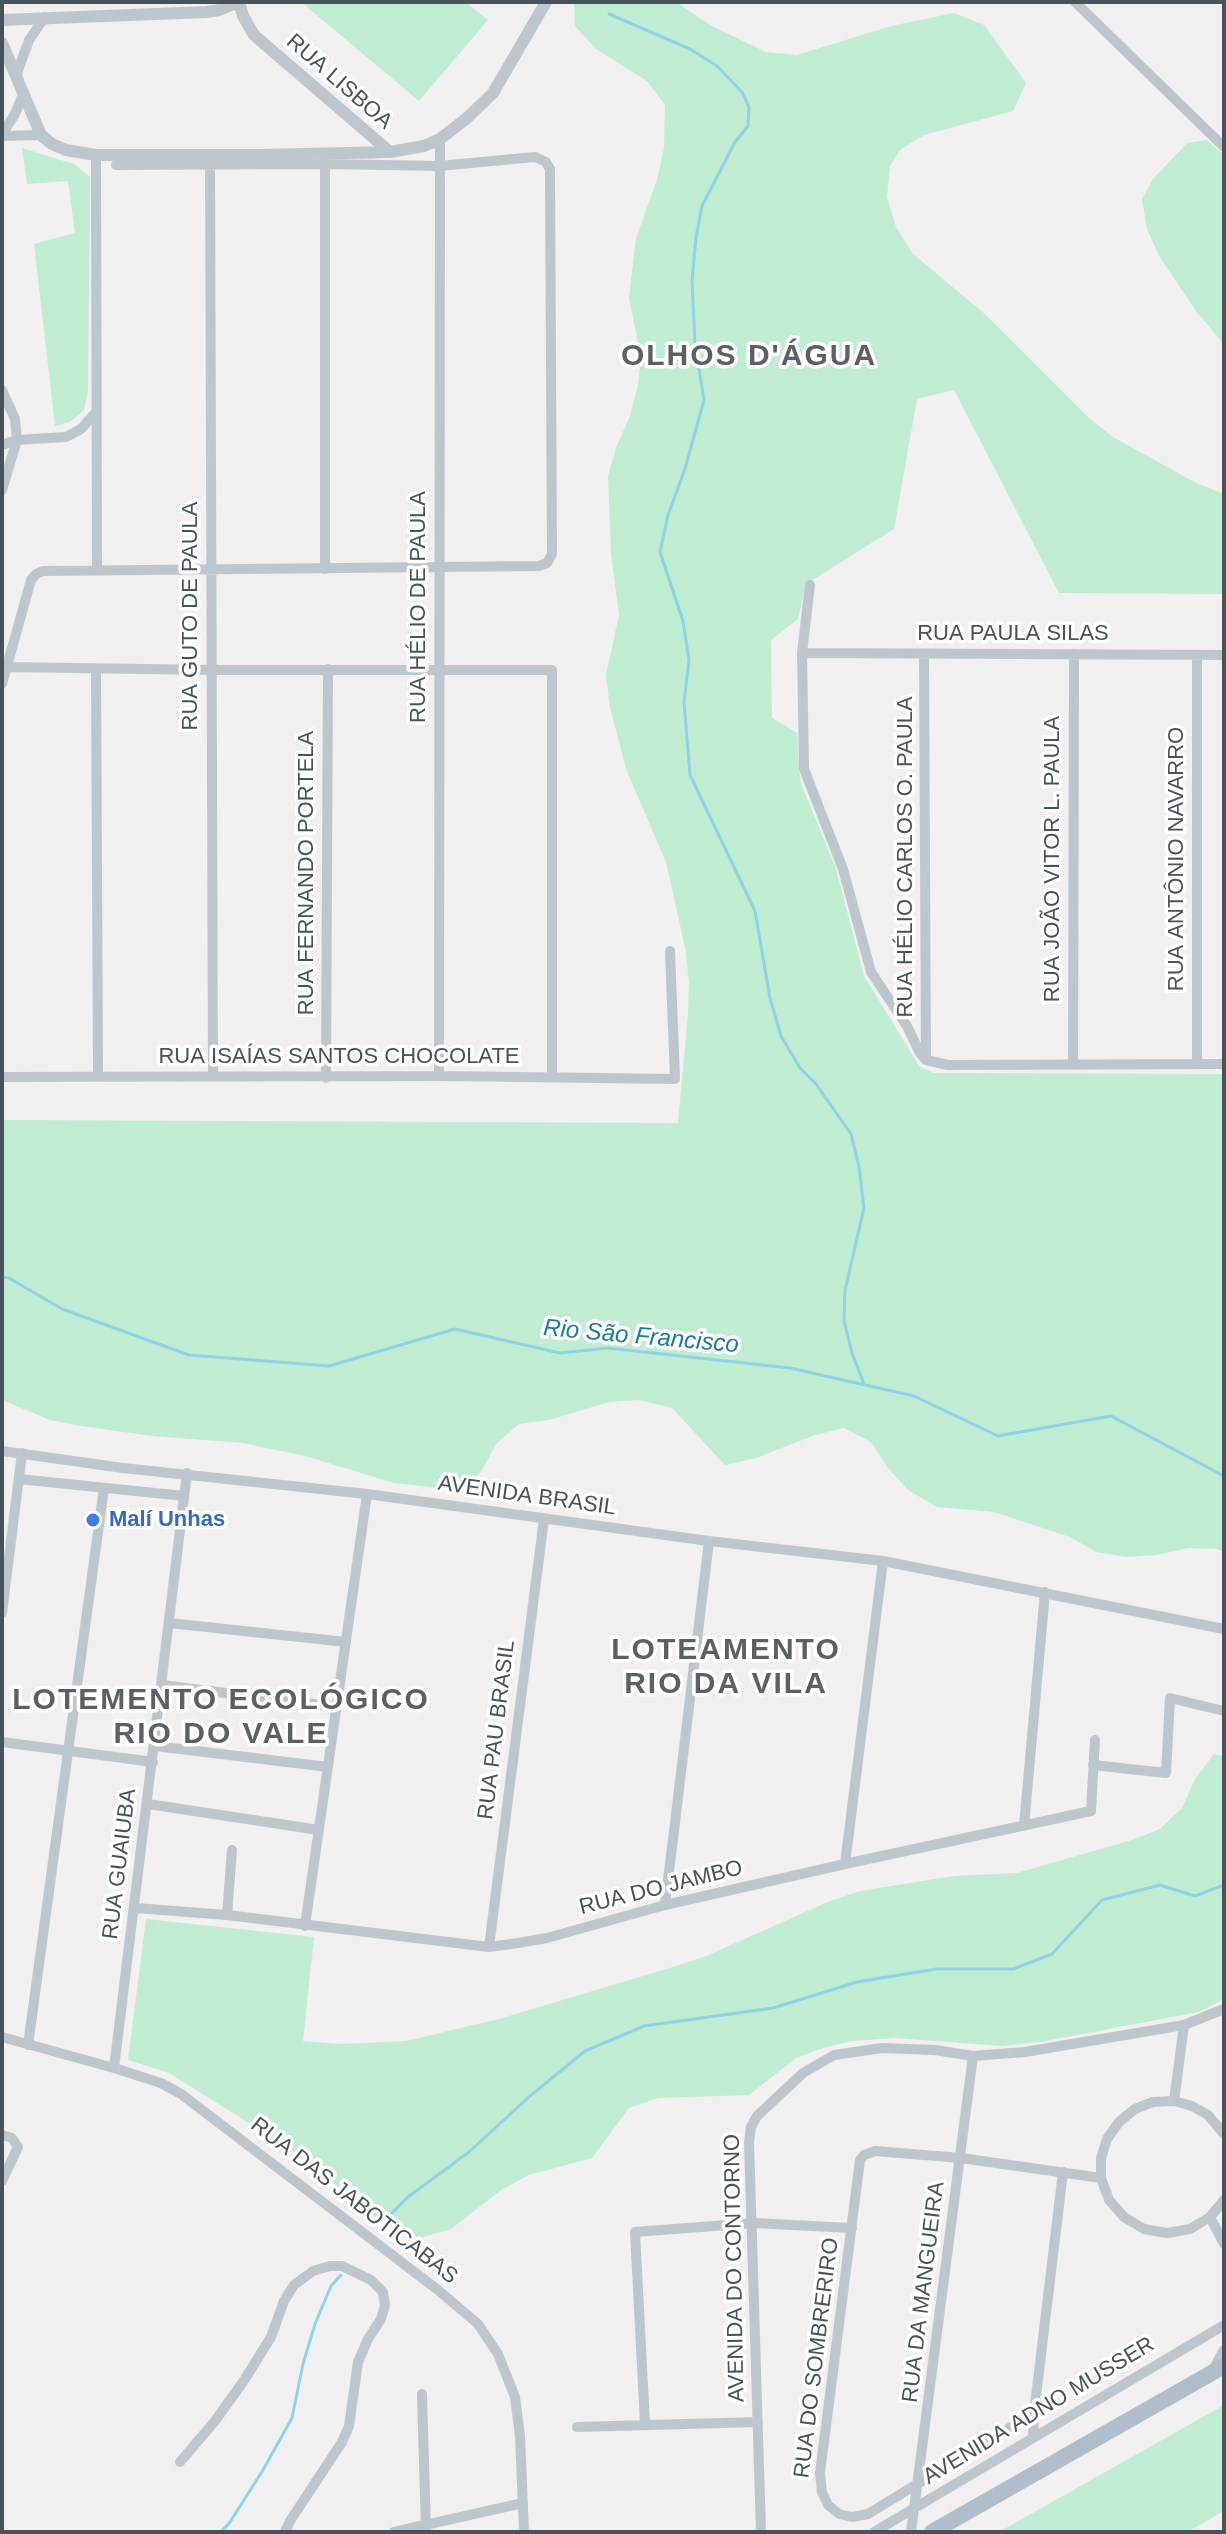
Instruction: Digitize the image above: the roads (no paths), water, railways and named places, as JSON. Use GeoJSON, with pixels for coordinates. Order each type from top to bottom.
{"type":"FeatureCollection","features":[{"type":"Feature","properties":{"kind":"main road"},"geometry":{"type":"LineString","coordinates":[[932,2532],[1218,2369]]}},
{"type":"Feature","properties":{"kind":"street"},"geometry":{"type":"LineString","coordinates":[[2,20],[207,12],[238,2]]}},
{"type":"Feature","properties":{"kind":"street","name":"RUA LISBOA"},"geometry":{"type":"LineString","coordinates":[[238,2],[254,35],[390,152]]}},
{"type":"Feature","properties":{"kind":"street"},"geometry":{"type":"LineString","coordinates":[[325,159],[390,152],[424,146],[440,139],[493,93],[546,2]]}},
{"type":"Feature","properties":{"kind":"street"},"geometry":{"type":"LineString","coordinates":[[1075,2],[1224,147]]}},
{"type":"Feature","properties":{"kind":"street"},"geometry":{"type":"LineString","coordinates":[[16,76],[29,40],[45,17]]}},
{"type":"Feature","properties":{"kind":"street"},"geometry":{"type":"LineString","coordinates":[[2,43],[41,135],[52,144],[66,150],[96,155],[210,160]]}},
{"type":"Feature","properties":{"kind":"street"},"geometry":{"type":"LineString","coordinates":[[2,135],[23,94]]}},
{"type":"Feature","properties":{"kind":"street"},"geometry":{"type":"LineString","coordinates":[[2,135],[41,135]]}},
{"type":"Feature","properties":{"kind":"street","name":"RUA HÉLIO DE PAULA"},"geometry":{"type":"LineString","coordinates":[[439,1076],[440,139]]}},
{"type":"Feature","properties":{"kind":"street"},"geometry":{"type":"LineString","coordinates":[[96,155],[97,569]]}},
{"type":"Feature","properties":{"kind":"street"},"geometry":{"type":"LineString","coordinates":[[2,684],[31,580],[43,571],[440,569],[539,566],[550,560],[550,169],[546,162],[535,157],[439,166],[325,159],[116,165]]}},
{"type":"Feature","properties":{"kind":"street"},"geometry":{"type":"LineString","coordinates":[[325,159],[325,569]]}},
{"type":"Feature","properties":{"kind":"street","name":"RUA GUTO DE PAULA"},"geometry":{"type":"LineString","coordinates":[[210,160],[213,1077]]}},
{"type":"Feature","properties":{"kind":"street"},"geometry":{"type":"LineString","coordinates":[[2,390],[15,419],[17,440],[2,490]]}},
{"type":"Feature","properties":{"kind":"street"},"geometry":{"type":"LineString","coordinates":[[2,445],[17,440],[66,437],[81,429],[96,412]]}},
{"type":"Feature","properties":{"kind":"street"},"geometry":{"type":"LineString","coordinates":[[810,585],[802,653],[802,757],[807,783],[843,869],[871,972],[926,1060],[948,1065],[1224,1064]]}},
{"type":"Feature","properties":{"kind":"street","name":"RUA PAULA SILAS"},"geometry":{"type":"LineString","coordinates":[[802,653],[1224,655]]}},
{"type":"Feature","properties":{"kind":"street","name":"RUA HÉLIO CARLOS O. PAULA"},"geometry":{"type":"LineString","coordinates":[[924,654],[926,1060]]}},
{"type":"Feature","properties":{"kind":"street","name":"RUA JOÃO VITOR L. PAULA"},"geometry":{"type":"LineString","coordinates":[[1073,1064],[1074,654]]}},
{"type":"Feature","properties":{"kind":"street","name":"RUA ANTÔNIO NAVARRO"},"geometry":{"type":"LineString","coordinates":[[1197,655],[1197,1064]]}},
{"type":"Feature","properties":{"kind":"street"},"geometry":{"type":"LineString","coordinates":[[7,667],[96,670],[552,670],[552,1076]]}},
{"type":"Feature","properties":{"kind":"street","name":"RUA FERNANDO PORTELA"},"geometry":{"type":"LineString","coordinates":[[326,1078],[328,669]]}},
{"type":"Feature","properties":{"kind":"street"},"geometry":{"type":"LineString","coordinates":[[96,670],[98,1077]]}},
{"type":"Feature","properties":{"kind":"street","name":"RUA ISAÍAS SANTOS CHOCOLATE"},"geometry":{"type":"LineString","coordinates":[[2,1077],[552,1076],[675,1079],[670,951]]}},
{"type":"Feature","properties":{"kind":"street","name":"AVENIDA BRASIL"},"geometry":{"type":"LineString","coordinates":[[2,1451],[123,1468],[367,1494],[709,1541],[883,1561],[1224,1629]]}},
{"type":"Feature","properties":{"kind":"street"},"geometry":{"type":"LineString","coordinates":[[2,1613],[22,1453]]}},
{"type":"Feature","properties":{"kind":"street","name":"RUA GUAIUBA"},"geometry":{"type":"LineString","coordinates":[[114,2068],[187,1473]]}},
{"type":"Feature","properties":{"kind":"street"},"geometry":{"type":"LineString","coordinates":[[19,1479],[184,1496]]}},
{"type":"Feature","properties":{"kind":"street"},"geometry":{"type":"LineString","coordinates":[[28,2045],[104,1488]]}},
{"type":"Feature","properties":{"kind":"street"},"geometry":{"type":"LineString","coordinates":[[305,1926],[367,1494]]}},
{"type":"Feature","properties":{"kind":"street","name":"RUA PAU BRASIL"},"geometry":{"type":"LineString","coordinates":[[489,1947],[544,1519]]}},
{"type":"Feature","properties":{"kind":"street"},"geometry":{"type":"LineString","coordinates":[[665,1905],[709,1541]]}},
{"type":"Feature","properties":{"kind":"street"},"geometry":{"type":"LineString","coordinates":[[845,1864],[883,1561]]}},
{"type":"Feature","properties":{"kind":"street"},"geometry":{"type":"LineString","coordinates":[[1024,1826],[1045,1592]]}},
{"type":"Feature","properties":{"kind":"street"},"geometry":{"type":"LineString","coordinates":[[169,1623],[346,1642]]}},
{"type":"Feature","properties":{"kind":"street"},"geometry":{"type":"LineString","coordinates":[[162,1685],[337,1707]]}},
{"type":"Feature","properties":{"kind":"street"},"geometry":{"type":"LineString","coordinates":[[1095,1740],[1093,1765],[1166,1773],[1170,1698],[1224,1711]]}},
{"type":"Feature","properties":{"kind":"street"},"geometry":{"type":"LineString","coordinates":[[2,1742],[153,1762]]}},
{"type":"Feature","properties":{"kind":"street"},"geometry":{"type":"LineString","coordinates":[[155,1746],[328,1767]]}},
{"type":"Feature","properties":{"kind":"street","name":"RUA DO JAMBO"},"geometry":{"type":"LineString","coordinates":[[135,1908],[227,1915],[489,1947],[547,1938],[665,1905],[1091,1811],[1093,1765]]}},
{"type":"Feature","properties":{"kind":"street"},"geometry":{"type":"LineString","coordinates":[[148,1804],[319,1830]]}},
{"type":"Feature","properties":{"kind":"street"},"geometry":{"type":"LineString","coordinates":[[227,1915],[232,1850]]}},
{"type":"Feature","properties":{"kind":"street","name":"AVENIDA DO CONTORNO"},"geometry":{"type":"LineString","coordinates":[[761,2532],[749,2142],[751,2127],[757,2116],[803,2073],[834,2055],[882,2048],[935,2050],[973,2056],[1025,2052],[1184,2025],[1224,2009]]}},
{"type":"Feature","properties":{"kind":"street"},"geometry":{"type":"LineString","coordinates":[[1174,2101],[1184,2025]]}},
{"type":"Feature","properties":{"kind":"street","name":"RUA DAS JABOTICABAS"},"geometry":{"type":"LineString","coordinates":[[2,2037],[114,2068],[161,2083],[181,2094],[478,2324],[498,2354],[515,2397],[524,2532]]}},
{"type":"Feature","properties":{"kind":"street","name":"RUA DA MANGUEIRA"},"geometry":{"type":"LineString","coordinates":[[911,2532],[973,2056]]}},
{"type":"Feature","properties":{"kind":"street"},"geometry":{"type":"LineString","coordinates":[[1224,2134],[1208,2115],[1192,2106],[1174,2101],[1153,2102],[1135,2109],[1119,2122],[1107,2139],[1101,2158],[1101,2178],[1109,2200],[1124,2217],[1144,2229],[1167,2233],[1190,2229],[1210,2217],[1224,2200]]}},
{"type":"Feature","properties":{"kind":"street"},"geometry":{"type":"LineString","coordinates":[[2,2181],[18,2147],[7,2137]]}},
{"type":"Feature","properties":{"kind":"street","name":"RUA DO SOMBRERIRO"},"geometry":{"type":"LineString","coordinates":[[961,2158],[875,2151],[860,2160],[820,2473],[822,2492],[828,2505],[839,2514],[852,2517],[868,2514],[1034,2413]]}},
{"type":"Feature","properties":{"kind":"street"},"geometry":{"type":"LineString","coordinates":[[961,2158],[1101,2178]]}},
{"type":"Feature","properties":{"kind":"street"},"geometry":{"type":"LineString","coordinates":[[1033,2436],[1063,2172]]}},
{"type":"Feature","properties":{"kind":"street"},"geometry":{"type":"LineString","coordinates":[[1210,2217],[1224,2244]]}},
{"type":"Feature","properties":{"kind":"street"},"geometry":{"type":"LineString","coordinates":[[645,2424],[635,2232],[753,2223],[852,2228]]}},
{"type":"Feature","properties":{"kind":"street"},"geometry":{"type":"LineString","coordinates":[[180,2462],[245,2379],[271,2337],[284,2301],[294,2285],[313,2271],[330,2266],[342,2266],[371,2280],[383,2292],[385,2305],[358,2362],[349,2426],[285,2532]]}},
{"type":"Feature","properties":{"kind":"street","name":"AVENIDA ADNO MUSSER"},"geometry":{"type":"LineString","coordinates":[[874,2532],[1224,2325]]}},
{"type":"Feature","properties":{"kind":"street"},"geometry":{"type":"LineString","coordinates":[[1218,2369],[1224,2350]]}},
{"type":"Feature","properties":{"kind":"street"},"geometry":{"type":"LineString","coordinates":[[422,2394],[426,2529]]}},
{"type":"Feature","properties":{"kind":"street"},"geometry":{"type":"LineString","coordinates":[[577,2427],[758,2422]]}},
{"type":"Feature","properties":{"kind":"street"},"geometry":{"type":"LineString","coordinates":[[394,2532],[426,2529],[523,2503]]}},
{"type":"Feature","properties":{"kind":"waterway"},"geometry":{"type":"LineString","coordinates":[[609,14],[690,49],[717,66],[742,92],[749,107],[748,126],[735,142],[702,206],[692,281],[695,344],[704,400],[685,469],[668,515],[660,552],[683,621],[689,660],[684,702],[690,775],[755,911],[770,998],[781,1036],[800,1068],[816,1084],[851,1134],[864,1208],[845,1290],[844,1321],[864,1384]]}},
{"type":"Feature","properties":{"kind":"waterway","name":"Rio São Francisco"},"geometry":{"type":"LineString","coordinates":[[2,1277],[9,1278],[62,1309],[189,1355],[329,1366],[455,1329],[560,1353],[608,1348],[790,1368],[914,1396],[998,1436],[1111,1416],[1224,1476]]}},
{"type":"Feature","properties":{"kind":"waterway"},"geometry":{"type":"LineString","coordinates":[[389,2216],[408,2197],[469,2152],[585,2051],[644,2026],[773,2008],[857,1982],[936,1969],[1013,1969],[1052,1954],[1102,1900],[1160,1885],[1195,1896],[1224,1885]]}},
{"type":"Feature","properties":{"kind":"waterway"},"geometry":{"type":"LineString","coordinates":[[221,2532],[263,2470],[292,2418],[315,2324],[331,2286],[341,2275]]}},
{"type":"Feature","properties":{"kind":"place","name":"Malí Unhas"},"geometry":{"type":"Point","coordinates":[93,1520]}},
{"type":"Feature","properties":{"kind":"district","name":"OLHOS D'ÁGUA"},"geometry":{"type":"Point","coordinates":[749,357]}},
{"type":"Feature","properties":{"kind":"district","name":"LOTEAMENTO RIO DA VILA"},"geometry":{"type":"Point","coordinates":[726,1668]}},
{"type":"Feature","properties":{"kind":"district","name":"LOTEMENTO ECOLÓGICO RIO DO VALE"},"geometry":{"type":"Point","coordinates":[221,1718]}}]}
